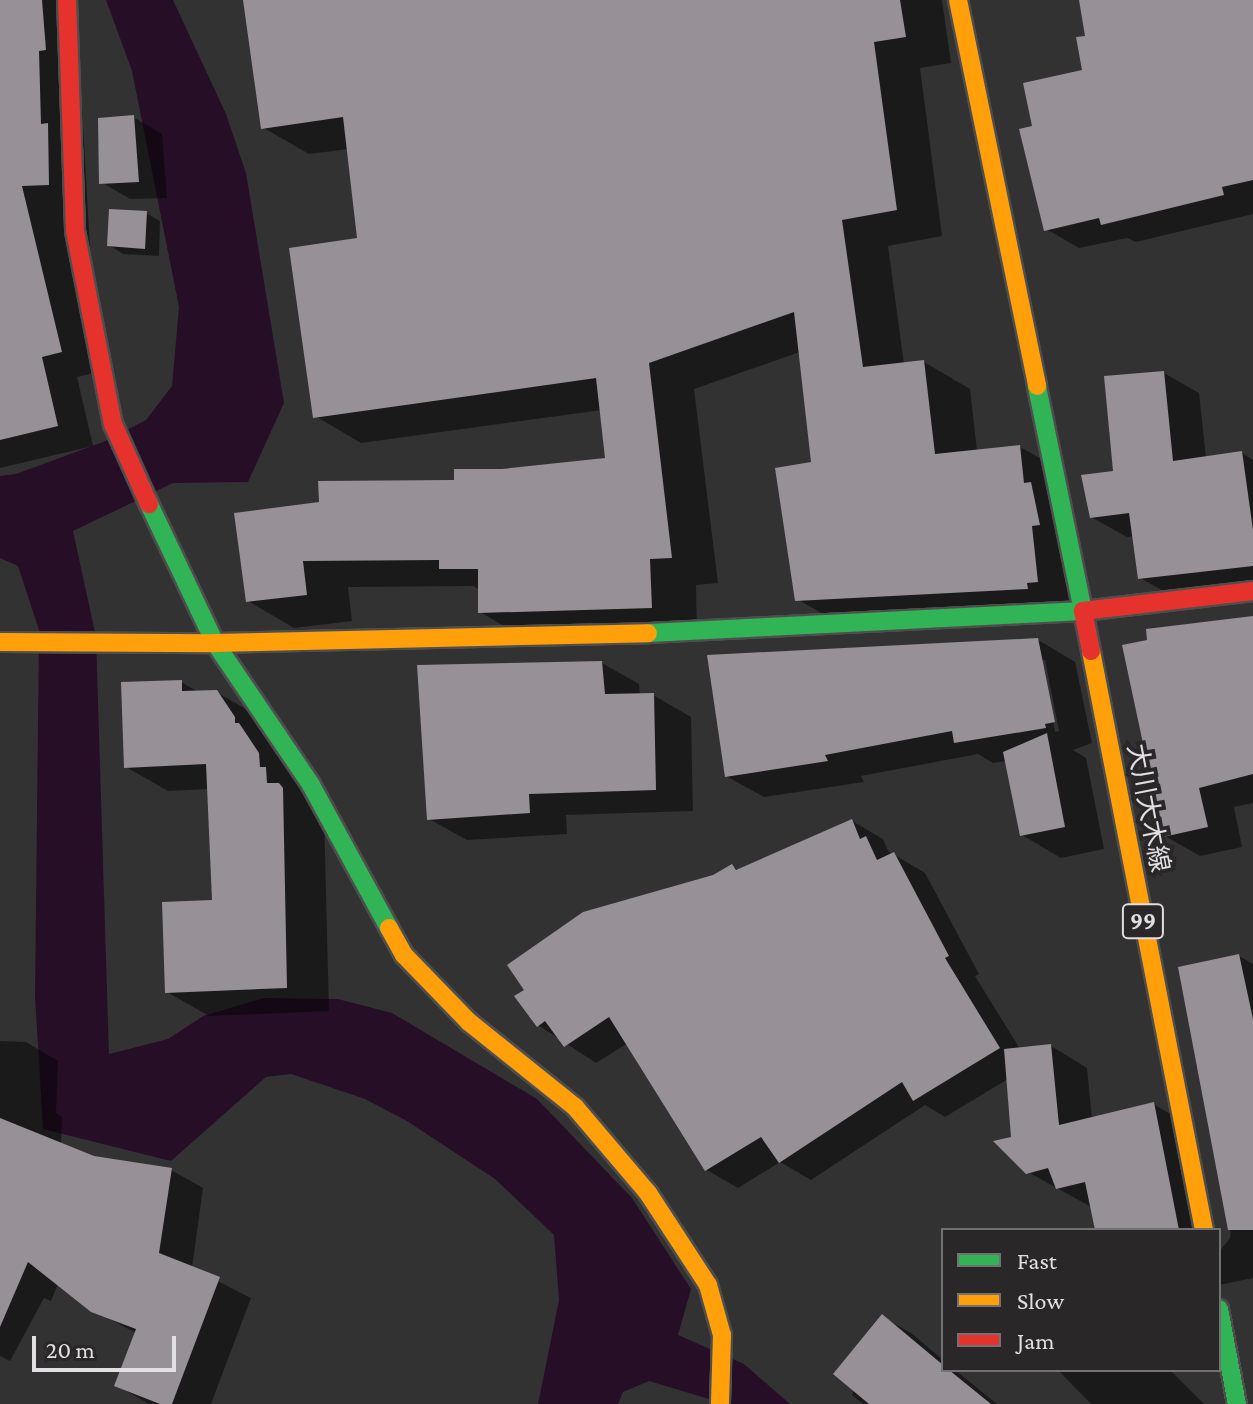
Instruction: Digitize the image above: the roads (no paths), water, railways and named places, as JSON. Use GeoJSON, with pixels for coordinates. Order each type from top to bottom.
{"type":"FeatureCollection","features":[{"type":"Feature","properties":{"kind":"street"},"geometry":{"type":"LineString","coordinates":[[67,0],[71,38],[75,231],[113,424],[148,502],[215,643],[311,785],[342,848],[404,955],[469,1022],[575,1107],[648,1193],[708,1285],[722,1335],[720,1404]]}},
{"type":"Feature","properties":{"kind":"street","name":"大川大木線"},"geometry":{"type":"LineString","coordinates":[[958,0],[1083,611],[1204,1228]]}},
{"type":"Feature","properties":{"kind":"street"},"geometry":{"type":"LineString","coordinates":[[6,642],[215,643],[596,636],[1083,611],[1253,591]]}},
{"type":"Feature","properties":{"kind":"street"},"geometry":{"type":"LineString","coordinates":[[1221,1320],[1237,1404]]}}]}
